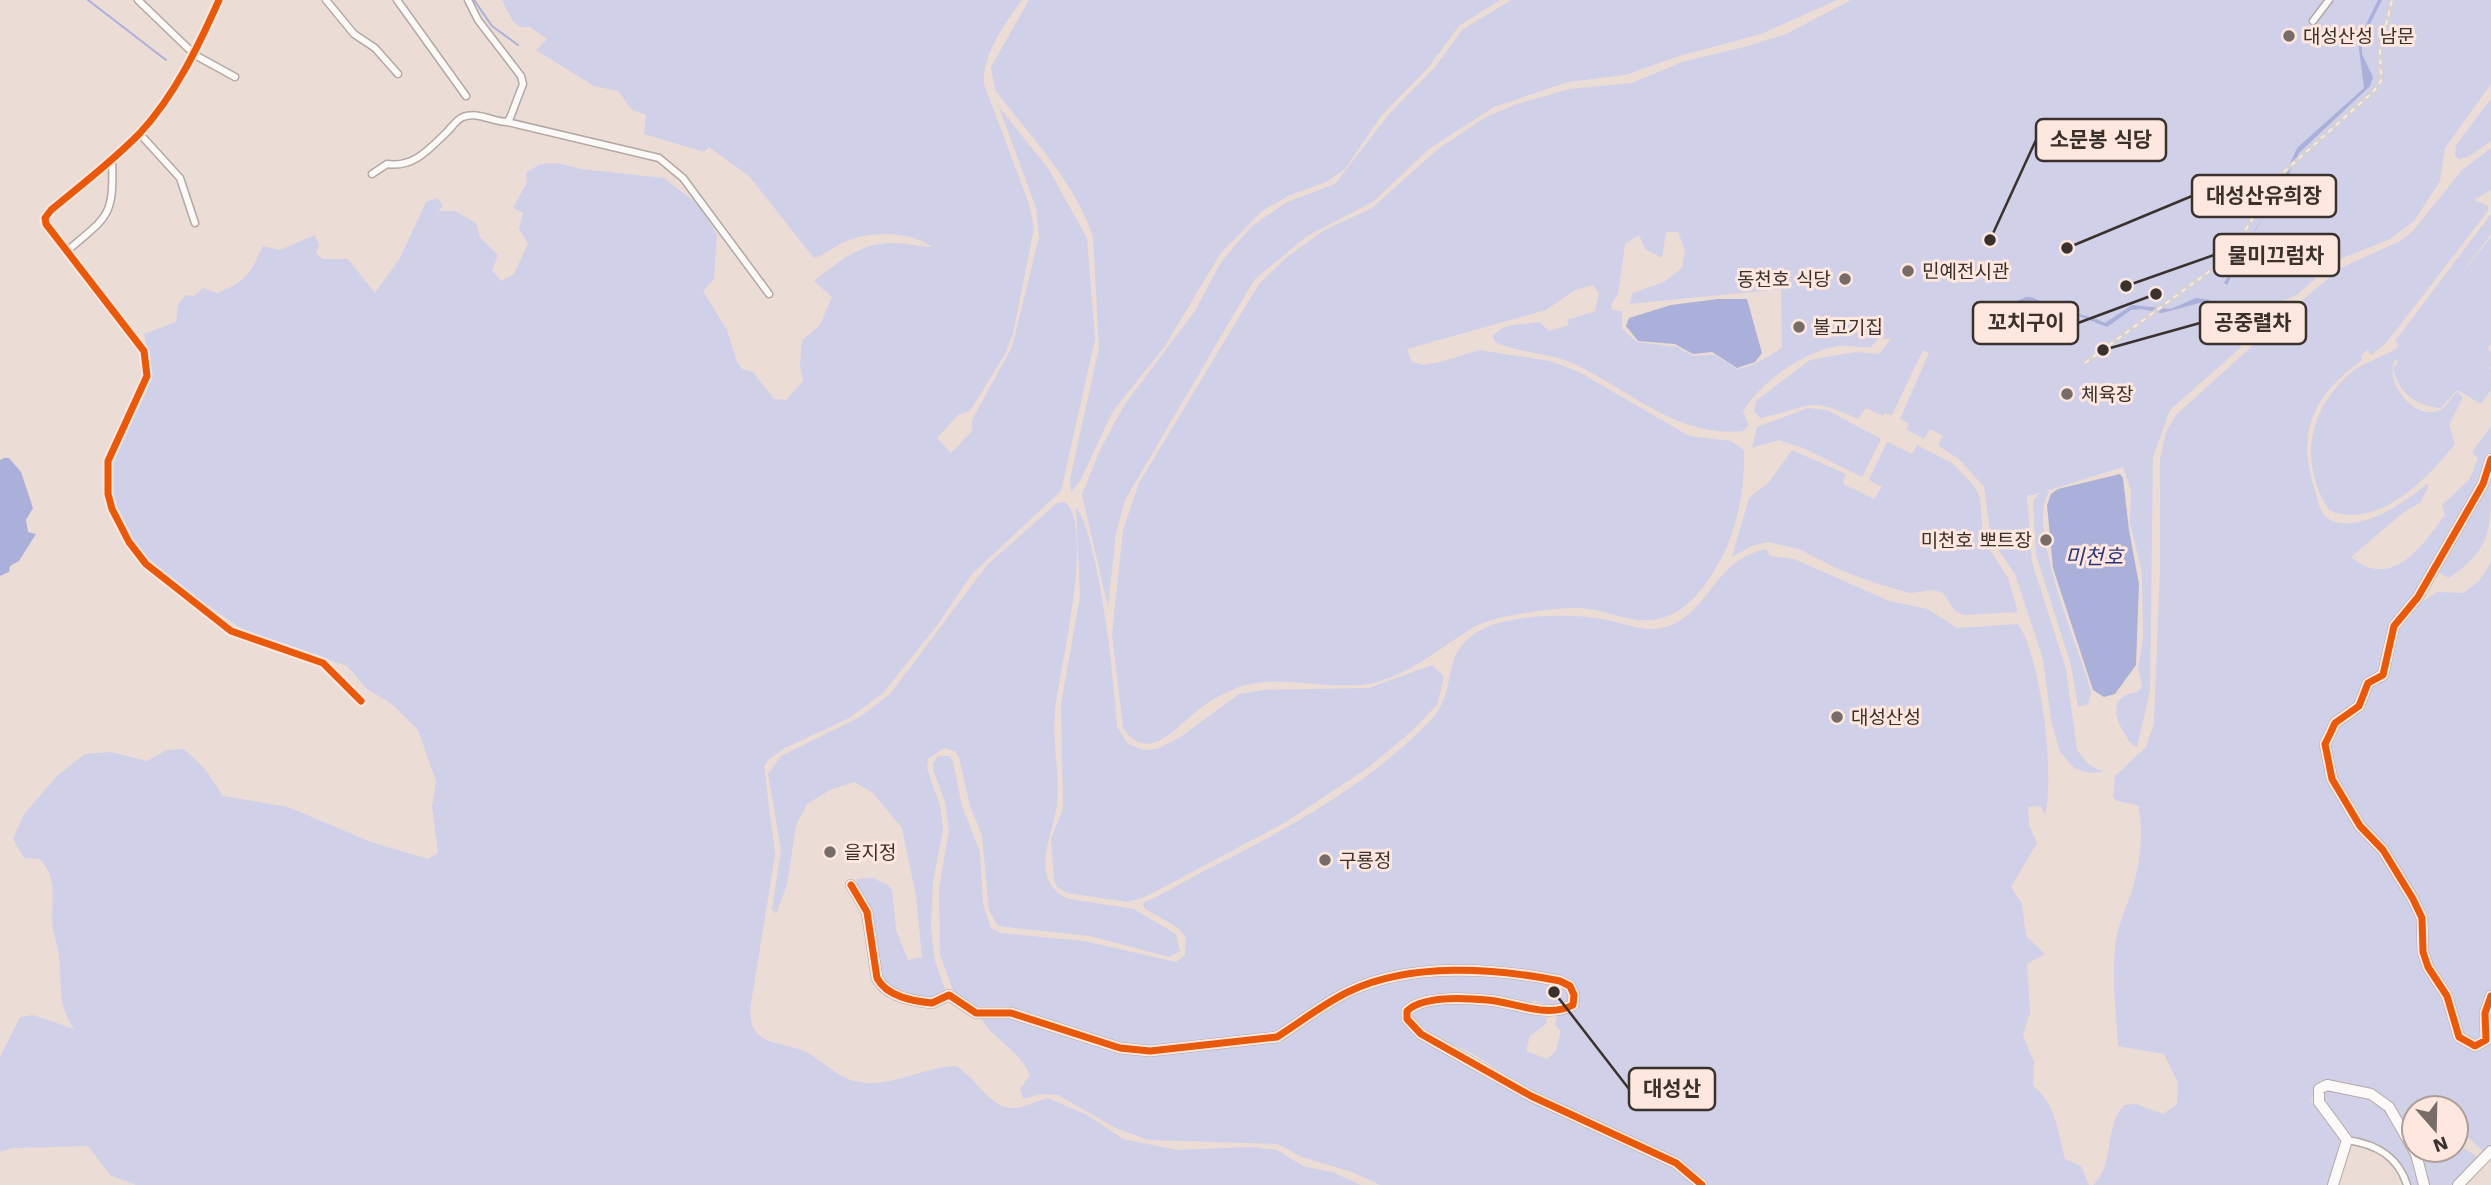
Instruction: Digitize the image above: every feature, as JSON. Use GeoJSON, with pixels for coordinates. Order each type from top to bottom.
{"type":"FeatureCollection","features":[{"type":"Feature","properties":{"kind":"street"},"geometry":{"type":"LineString","coordinates":[[138,0],[195,55],[235,78]]}},
{"type":"Feature","properties":{"kind":"street"},"geometry":{"type":"LineString","coordinates":[[219,0],[195,55],[139,133],[51,209],[45,218],[46,225],[144,351],[147,376],[108,461],[112,509],[129,542],[157,575],[231,631],[323,663],[361,701]]}},
{"type":"Feature","properties":{"kind":"street"},"geometry":{"type":"LineString","coordinates":[[326,0],[354,34],[374,48],[398,75]]}},
{"type":"Feature","properties":{"kind":"street"},"geometry":{"type":"LineString","coordinates":[[397,0],[467,96]]}},
{"type":"Feature","properties":{"kind":"street"},"geometry":{"type":"LineString","coordinates":[[468,0],[478,20],[521,76],[520,94],[506,122]]}},
{"type":"Feature","properties":{"kind":"street"},"geometry":{"type":"LineString","coordinates":[[2313,21],[2329,0]]}},
{"type":"Feature","properties":{"kind":"street"},"geometry":{"type":"LineString","coordinates":[[372,174],[387,164],[400,166],[415,161],[461,117],[471,115],[659,158],[683,178],[769,294]]}},
{"type":"Feature","properties":{"kind":"street"},"geometry":{"type":"LineString","coordinates":[[139,133],[180,178],[195,223]]}},
{"type":"Feature","properties":{"kind":"street"},"geometry":{"type":"LineString","coordinates":[[67,251],[110,211],[113,196],[112,159]]}},
{"type":"Feature","properties":{"kind":"street"},"geometry":{"type":"LineString","coordinates":[[2491,459],[2483,484],[2418,597],[2394,626],[2383,675],[2368,683],[2359,706],[2335,723],[2325,744],[2335,786],[2360,826],[2383,850],[2422,918],[2423,952],[2428,967],[2447,996],[2459,1037],[2467,1044],[2475,1046],[2486,1040],[2485,1013],[2491,996]]}},
{"type":"Feature","properties":{"kind":"street"},"geometry":{"type":"LineString","coordinates":[[851,885],[866,912],[877,978],[889,990],[905,998],[932,1003],[949,995],[976,1013],[1011,1013],[1120,1048],[1150,1051],[1277,1037],[1347,993],[1367,984],[1403,976],[1471,969],[1560,981],[1570,986],[1574,995],[1573,1005],[1562,1011],[1518,1007],[1489,1000],[1429,1002],[1412,1007],[1407,1011],[1407,1019],[1421,1034],[1531,1096],[1676,1163],[1702,1185]]}},
{"type":"Feature","properties":{"kind":"street"},"geometry":{"type":"LineString","coordinates":[[2407,1185],[2395,1159],[2367,1143],[2347,1140],[2319,1102],[2319,1089],[2327,1085],[2360,1091],[2380,1099],[2389,1107],[2416,1154],[2424,1185]]}},
{"type":"Feature","properties":{"kind":"street"},"geometry":{"type":"LineString","coordinates":[[2333,1185],[2347,1140]]}},
{"type":"Feature","properties":{"kind":"street"},"geometry":{"type":"LineString","coordinates":[[2458,1185],[2491,1151]]}},
{"type":"Feature","properties":{"kind":"shaded area"},"geometry":{"type":"Polygon","coordinates":[[[502,0],[1022,0],[991,51],[984,73],[984,84],[1029,204],[1034,228],[1013,334],[1005,354],[970,411],[958,415],[937,438],[951,453],[972,431],[972,420],[1012,347],[1039,237],[1036,208],[999,107],[1048,168],[1087,238],[1095,339],[1061,491],[972,574],[939,623],[883,693],[849,718],[785,748],[768,760],[764,767],[775,855],[750,1010],[752,1024],[756,1033],[764,1038],[804,1051],[857,1082],[877,1083],[956,1066],[993,1101],[1002,1106],[1021,1107],[1048,1098],[1087,1115],[1123,1139],[1177,1150],[1252,1147],[1277,1150],[1303,1166],[1332,1172],[1361,1185],[136,1185],[110,1175],[88,1146],[12,1148],[0,1152],[0,1057],[20,1017],[33,1015],[74,1029],[65,1011],[61,994],[49,873],[40,859],[24,858],[13,839],[24,814],[58,775],[85,754],[111,752],[147,761],[167,750],[184,749],[205,769],[223,796],[288,807],[371,842],[428,859],[438,853],[432,807],[436,781],[418,730],[392,704],[367,689],[347,666],[244,630],[199,600],[165,577],[132,538],[112,497],[111,473],[124,431],[151,377],[144,334],[176,322],[178,304],[186,295],[194,296],[203,288],[217,293],[241,280],[250,270],[263,246],[280,250],[315,235],[319,245],[316,253],[323,259],[348,259],[375,293],[400,258],[426,202],[437,198],[443,206],[438,211],[455,211],[476,223],[480,237],[498,255],[492,270],[501,281],[514,274],[528,244],[519,228],[523,213],[513,208],[527,182],[526,173],[540,164],[557,163],[581,169],[664,178],[701,207],[717,235],[714,279],[703,291],[727,330],[737,362],[742,369],[753,372],[774,399],[786,400],[803,381],[800,366],[802,340],[820,325],[832,297],[814,281],[850,255],[870,246],[893,243],[932,247],[923,241],[900,235],[863,236],[842,243],[814,258],[749,176],[709,147],[704,152],[644,134],[646,115],[632,110],[618,91],[594,86],[536,50],[547,39],[530,27],[520,27],[512,20],[502,0]]]}},
{"type":"Feature","properties":{"kind":"shaded area"},"geometry":{"type":"Polygon","coordinates":[[[1029,0],[1500,0],[1459,26],[1427,69],[1381,116],[1345,169],[1326,182],[1288,196],[1262,211],[1220,254],[1165,346],[1113,411],[1080,481],[1071,492],[1070,479],[1099,348],[1093,237],[1063,178],[995,90],[991,67],[1029,0]]]}},
{"type":"Feature","properties":{"kind":"shaded area"},"geometry":{"type":"Polygon","coordinates":[[[1511,0],[1837,0],[1761,34],[1679,56],[1625,75],[1568,82],[1494,107],[1430,148],[1374,201],[1307,236],[1254,280],[1125,500],[1116,534],[1108,607],[1082,495],[1099,452],[1125,404],[1195,311],[1221,262],[1252,226],[1287,202],[1335,184],[1389,114],[1436,66],[1462,30],[1511,0]]]}},
{"type":"Feature","properties":{"kind":"shaded area"},"geometry":{"type":"Polygon","coordinates":[[[1851,0],[2491,0],[2491,84],[2445,148],[2440,181],[2414,221],[2390,239],[2345,257],[2327,268],[2298,294],[2265,309],[2238,350],[2170,410],[2153,457],[2150,691],[2137,747],[2127,739],[2118,722],[2116,711],[2122,697],[2137,692],[2142,687],[2138,667],[2143,639],[2142,573],[2130,523],[2131,490],[2123,467],[2046,491],[2049,492],[2044,508],[2044,532],[2049,560],[2091,692],[2088,704],[2078,707],[2071,665],[2036,555],[2033,500],[2040,493],[2027,496],[2032,562],[2066,669],[2077,750],[2088,764],[2103,772],[2089,773],[2074,768],[2060,752],[2051,720],[2043,659],[2015,574],[1991,539],[1984,487],[1960,460],[1938,445],[1943,436],[1930,429],[1924,439],[1906,429],[1909,424],[1900,419],[1929,353],[1923,350],[1892,415],[1885,413],[1883,416],[1866,408],[1858,419],[1817,405],[1760,418],[1754,411],[1756,401],[1810,360],[1856,352],[1879,354],[1891,339],[1879,338],[1871,347],[1838,346],[1825,349],[1784,370],[1760,390],[1743,412],[1749,425],[1743,431],[1698,427],[1657,411],[1577,365],[1495,342],[1493,336],[1508,326],[1539,322],[1549,331],[1569,325],[1567,320],[1595,311],[1599,293],[1593,285],[1575,290],[1546,310],[1407,349],[1412,362],[1423,365],[1479,350],[1550,361],[1579,372],[1689,436],[1731,441],[1744,450],[1741,497],[1729,543],[1714,571],[1684,607],[1652,620],[1631,619],[1577,608],[1495,619],[1474,627],[1410,668],[1382,680],[1352,686],[1285,682],[1252,684],[1236,688],[1213,700],[1158,741],[1149,744],[1132,738],[1123,728],[1112,634],[1123,530],[1139,483],[1259,284],[1286,258],[1323,231],[1372,208],[1438,149],[1486,117],[1514,105],[1569,89],[1632,83],[1682,62],[1786,34],[1851,0]],[[1666,232],[1662,258],[1645,249],[1639,235],[1625,244],[1618,294],[1611,305],[1612,310],[1622,311],[1622,329],[1637,342],[1677,347],[1693,356],[1715,355],[1737,369],[1755,364],[1782,348],[1781,289],[1629,304],[1633,293],[1664,282],[1682,268],[1685,250],[1678,232],[1666,232]]]}},
{"type":"Feature","properties":{"kind":"shaded area"},"geometry":{"type":"Polygon","coordinates":[[[2491,99],[2491,141],[2468,157],[2459,159],[2455,156],[2456,145],[2491,99]]]}},
{"type":"Feature","properties":{"kind":"shaded area"},"geometry":{"type":"Polygon","coordinates":[[[2491,148],[2491,190],[2474,200],[2488,206],[2488,211],[2387,342],[2371,355],[2368,350],[2361,355],[2362,360],[2332,386],[2321,400],[2309,431],[2307,448],[2309,467],[2320,507],[2326,517],[2337,522],[2364,521],[2379,515],[2406,500],[2426,484],[2429,485],[2421,502],[2404,512],[2351,557],[2366,566],[2380,569],[2404,561],[2426,540],[2445,515],[2442,505],[2469,480],[2478,458],[2472,452],[2491,426],[2491,453],[2482,480],[2418,592],[2391,623],[2380,670],[2365,681],[2355,706],[2340,715],[2324,759],[2419,919],[2423,942],[2448,1012],[2452,1032],[2461,1044],[2481,1048],[2491,1006],[2491,1149],[2485,1153],[2470,1139],[2470,1094],[2400,1094],[2400,1118],[2383,1101],[2360,1089],[2324,1083],[2315,1086],[2311,1101],[2340,1140],[2330,1185],[2093,1185],[2105,1167],[2114,1124],[2124,1105],[2136,1104],[2163,1114],[2177,1104],[2178,1083],[2164,1054],[2118,1046],[2114,984],[2116,940],[2135,881],[2141,837],[2138,805],[2117,801],[2113,797],[2115,776],[2146,747],[2154,723],[2160,567],[2160,459],[2166,432],[2176,415],[2250,348],[2266,317],[2299,303],[2341,268],[2400,241],[2413,231],[2462,170],[2491,148]]]}},
{"type":"Feature","properties":{"kind":"shaded area"},"geometry":{"type":"Polygon","coordinates":[[[2491,214],[2491,234],[2458,278],[2491,237],[2491,344],[2487,349],[2491,352],[2491,368],[2480,359],[2491,369],[2491,390],[2481,404],[2457,390],[2441,408],[2432,407],[2416,401],[2404,392],[2393,368],[2398,390],[2413,406],[2423,411],[2442,409],[2457,392],[2463,397],[2449,425],[2455,444],[2431,472],[2400,498],[2383,507],[2366,513],[2347,515],[2329,510],[2314,476],[2311,458],[2312,441],[2322,408],[2332,392],[2351,373],[2396,349],[2399,345],[2395,341],[2491,214]]]}},
{"type":"Feature","properties":{"kind":"shaded area"},"geometry":{"type":"Polygon","coordinates":[[[1808,408],[1827,410],[1881,439],[1862,477],[1803,448],[1779,440],[1752,448],[1757,427],[1808,408]]]}},
{"type":"Feature","properties":{"kind":"shaded area"},"geometry":{"type":"Polygon","coordinates":[[[1887,442],[1912,454],[1917,445],[1952,463],[1975,487],[1980,498],[1983,539],[2008,578],[2018,612],[1965,615],[1956,612],[1943,593],[1934,590],[1910,593],[1878,584],[1840,570],[1799,549],[1768,542],[1752,546],[1732,557],[1749,498],[1769,482],[1792,450],[1846,474],[1843,482],[1845,485],[1874,499],[1882,487],[1869,480],[1887,442]]]}},
{"type":"Feature","properties":{"kind":"shaded area"},"geometry":{"type":"Polygon","coordinates":[[[2491,480],[2486,537],[2473,558],[2449,578],[2438,572],[2491,480]]]}},
{"type":"Feature","properties":{"kind":"shaded area"},"geometry":{"type":"Polygon","coordinates":[[[1065,502],[1074,517],[1077,540],[1076,570],[1055,713],[1058,781],[1057,804],[1046,857],[1049,881],[1056,891],[1069,899],[1134,909],[1176,934],[1180,951],[1169,957],[1090,936],[998,926],[989,910],[982,835],[970,806],[959,757],[955,751],[944,748],[928,759],[927,768],[940,806],[943,830],[933,882],[931,929],[935,961],[946,992],[931,998],[913,997],[882,979],[871,912],[856,885],[857,879],[873,878],[888,885],[892,890],[896,930],[908,960],[922,957],[916,896],[902,828],[873,793],[854,782],[830,790],[807,804],[796,826],[787,885],[776,914],[772,909],[781,850],[768,774],[781,756],[860,717],[891,693],[987,565],[1057,503],[1065,502]]]}},
{"type":"Feature","properties":{"kind":"shaded area"},"geometry":{"type":"Polygon","coordinates":[[[1076,507],[1092,548],[1099,579],[1117,727],[1128,744],[1144,750],[1157,749],[1179,738],[1239,694],[1263,690],[1369,688],[1432,665],[1444,676],[1437,705],[1413,730],[1369,767],[1286,822],[1145,897],[1128,902],[1067,893],[1057,887],[1054,879],[1051,839],[1063,809],[1061,704],[1080,596],[1076,507]]]}},
{"type":"Feature","properties":{"kind":"shaded area"},"geometry":{"type":"Polygon","coordinates":[[[1766,549],[1770,556],[1794,559],[1889,601],[1928,609],[1957,628],[2018,624],[2026,640],[2039,688],[2048,773],[2045,815],[2041,806],[2028,807],[2029,825],[2037,843],[2011,887],[2022,904],[2026,936],[2045,954],[2027,964],[2030,1012],[2023,1035],[2034,1062],[2033,1086],[2051,1109],[2065,1159],[2081,1166],[2089,1185],[1708,1185],[1671,1156],[1542,1097],[1469,1052],[1429,1035],[1411,1017],[1413,1010],[1441,1004],[1480,1005],[1535,1013],[1547,1018],[1546,1024],[1530,1036],[1526,1051],[1547,1059],[1556,1051],[1561,1031],[1555,1025],[1557,1015],[1568,1012],[1580,998],[1573,983],[1547,973],[1506,970],[1366,981],[1274,1034],[1161,1047],[1125,1045],[1017,1011],[978,1010],[953,990],[940,955],[939,888],[949,831],[945,802],[934,772],[933,763],[938,756],[950,756],[953,762],[962,806],[980,852],[983,904],[991,928],[1001,933],[1084,941],[1176,962],[1185,955],[1186,938],[1178,928],[1144,908],[1143,903],[1264,840],[1322,806],[1378,767],[1439,710],[1445,697],[1453,661],[1467,640],[1481,630],[1508,621],[1542,616],[1593,618],[1646,629],[1669,626],[1694,609],[1734,564],[1748,555],[1766,549]]]}},
{"type":"Feature","properties":{"kind":"shaded area"},"geometry":{"type":"Polygon","coordinates":[[[2491,562],[2491,990],[2484,1031],[2478,1043],[2464,1037],[2431,962],[2427,949],[2427,930],[2353,802],[2335,778],[2330,745],[2345,719],[2364,705],[2408,611],[2437,592],[2463,593],[2480,580],[2491,562]]]}},
{"type":"Feature","properties":{"kind":"shaded area"},"geometry":{"type":"Polygon","coordinates":[[[1444,972],[1564,985],[1571,997],[1568,1004],[1559,1008],[1534,1001],[1522,1004],[1489,998],[1405,1007],[1401,1017],[1411,1032],[1681,1170],[1697,1185],[1380,1185],[1352,1172],[1302,1157],[1278,1144],[1148,1140],[1116,1128],[1058,1095],[1040,1094],[1023,1099],[1020,1089],[1030,1075],[1019,1058],[980,1017],[1002,1015],[1128,1052],[1265,1042],[1368,987],[1444,972]]]}},
{"type":"Feature","properties":{"kind":"shaded area"},"geometry":{"type":"Polygon","coordinates":[[[2329,1088],[2367,1096],[2386,1108],[2400,1130],[2400,1164],[2382,1150],[2351,1136],[2338,1124],[2323,1108],[2323,1090],[2329,1088]]]}},
{"type":"Feature","properties":{"kind":"shaded area"},"geometry":{"type":"Polygon","coordinates":[[[2470,1152],[2479,1158],[2453,1185],[2427,1185],[2420,1164],[2470,1164],[2470,1152]]]}},
{"type":"Feature","properties":{"kind":"shaded area"},"geometry":{"type":"Polygon","coordinates":[[[2415,1164],[2421,1185],[2410,1185],[2401,1165],[2415,1164]]]}},
{"type":"Feature","properties":{"kind":"water"},"geometry":{"type":"Polygon","coordinates":[[[2378,0],[2382,0],[2362,40],[2362,54],[2373,77],[2370,86],[2299,153],[2277,199],[2261,221],[2297,148],[2364,88],[2358,41],[2378,0]]]}},
{"type":"Feature","properties":{"kind":"water"},"geometry":{"type":"Polygon","coordinates":[[[2252,235],[2227,285],[2224,283],[2252,235]]]}},
{"type":"Feature","properties":{"kind":"water"},"geometry":{"type":"Polygon","coordinates":[[[2026,297],[2105,323],[2132,305],[2171,309],[2196,298],[2211,300],[2162,313],[2131,310],[2107,327],[2079,316],[2047,311],[2030,301],[2015,305],[1992,330],[1978,331],[1978,326],[1994,324],[2010,304],[2026,297]]]}},
{"type":"Feature","properties":{"kind":"water"},"geometry":{"type":"Polygon","coordinates":[[[1718,299],[1747,299],[1762,353],[1755,362],[1737,368],[1712,352],[1693,354],[1675,344],[1638,341],[1626,326],[1629,318],[1671,305],[1718,299]]]}},
{"type":"Feature","properties":{"kind":"water"},"geometry":{"type":"Polygon","coordinates":[[[9,458],[21,472],[33,508],[26,520],[28,532],[36,534],[19,561],[10,566],[9,572],[0,576],[0,460],[9,458]]]}},
{"type":"Feature","properties":{"kind":"water","name":"미천호"},"geometry":{"type":"Polygon","coordinates":[[[2120,474],[2123,478],[2139,584],[2136,665],[2115,694],[2104,697],[2093,690],[2053,568],[2047,505],[2051,494],[2058,489],[2120,474]]]}},
{"type":"Feature","properties":{"kind":"waterway"},"geometry":{"type":"LineString","coordinates":[[88,0],[166,60]]}},
{"type":"Feature","properties":{"kind":"waterway"},"geometry":{"type":"LineString","coordinates":[[474,0],[492,26],[518,45]]}},
{"type":"Feature","properties":{"kind":"railway"},"geometry":{"type":"LineString","coordinates":[[2085,363],[2222,262],[2236,246],[2276,179],[2373,92],[2381,81],[2380,50],[2392,0]]}},
{"type":"Feature","properties":{"kind":"cycle path"},"geometry":{"type":"LineString","coordinates":[[219,0],[185,70],[153,118],[97,173],[51,210],[45,218],[46,224],[144,351],[147,376],[108,461],[108,494],[112,509],[129,542],[146,564],[231,631],[323,663],[361,701]]}},
{"type":"Feature","properties":{"kind":"cycle path"},"geometry":{"type":"LineString","coordinates":[[2491,459],[2483,484],[2418,597],[2394,626],[2383,675],[2368,683],[2359,706],[2335,723],[2325,744],[2332,779],[2360,826],[2383,850],[2422,918],[2423,952],[2428,967],[2447,996],[2459,1037],[2475,1046],[2486,1040],[2485,1013],[2491,996]]}},
{"type":"Feature","properties":{"kind":"cycle path"},"geometry":{"type":"LineString","coordinates":[[851,885],[867,912],[877,978],[887,990],[909,999],[932,1003],[949,995],[976,1013],[1011,1013],[1120,1048],[1150,1051],[1277,1037],[1340,996],[1399,975],[1454,970],[1481,971],[1560,981],[1570,986],[1574,995],[1573,1005],[1563,1009],[1541,1010],[1497,1001],[1445,999],[1414,1006],[1407,1011],[1407,1019],[1421,1034],[1531,1096],[1676,1163],[1702,1185]]}},
{"type":"Feature","properties":{"kind":"place","name":"대성산성 남문"},"geometry":{"type":"Point","coordinates":[2289,36]}},
{"type":"Feature","properties":{"kind":"place","name":"소문봉 식당"},"geometry":{"type":"Point","coordinates":[1990,240]}},
{"type":"Feature","properties":{"kind":"place","name":"대성산유희장"},"geometry":{"type":"Point","coordinates":[2067,248]}},
{"type":"Feature","properties":{"kind":"place","name":"민예전시관"},"geometry":{"type":"Point","coordinates":[1908,271]}},
{"type":"Feature","properties":{"kind":"place","name":"동천호 식당"},"geometry":{"type":"Point","coordinates":[1845,279]}},
{"type":"Feature","properties":{"kind":"place","name":"물미끄럼차"},"geometry":{"type":"Point","coordinates":[2126,286]}},
{"type":"Feature","properties":{"kind":"place","name":"꼬치구이"},"geometry":{"type":"Point","coordinates":[2156,294]}},
{"type":"Feature","properties":{"kind":"place","name":"불고기집"},"geometry":{"type":"Point","coordinates":[1799,327]}},
{"type":"Feature","properties":{"kind":"place","name":"공중렬차"},"geometry":{"type":"Point","coordinates":[2103,350]}},
{"type":"Feature","properties":{"kind":"place","name":"체육장"},"geometry":{"type":"Point","coordinates":[2067,394]}},
{"type":"Feature","properties":{"kind":"place","name":"미천호 뽀트장"},"geometry":{"type":"Point","coordinates":[2046,540]}},
{"type":"Feature","properties":{"kind":"place","name":"대성산성"},"geometry":{"type":"Point","coordinates":[1837,717]}},
{"type":"Feature","properties":{"kind":"place","name":"을지정"},"geometry":{"type":"Point","coordinates":[830,852]}},
{"type":"Feature","properties":{"kind":"place","name":"구룡정"},"geometry":{"type":"Point","coordinates":[1325,860]}},
{"type":"Feature","properties":{"kind":"place","name":"대성산"},"geometry":{"type":"Point","coordinates":[1554,992]}}]}
